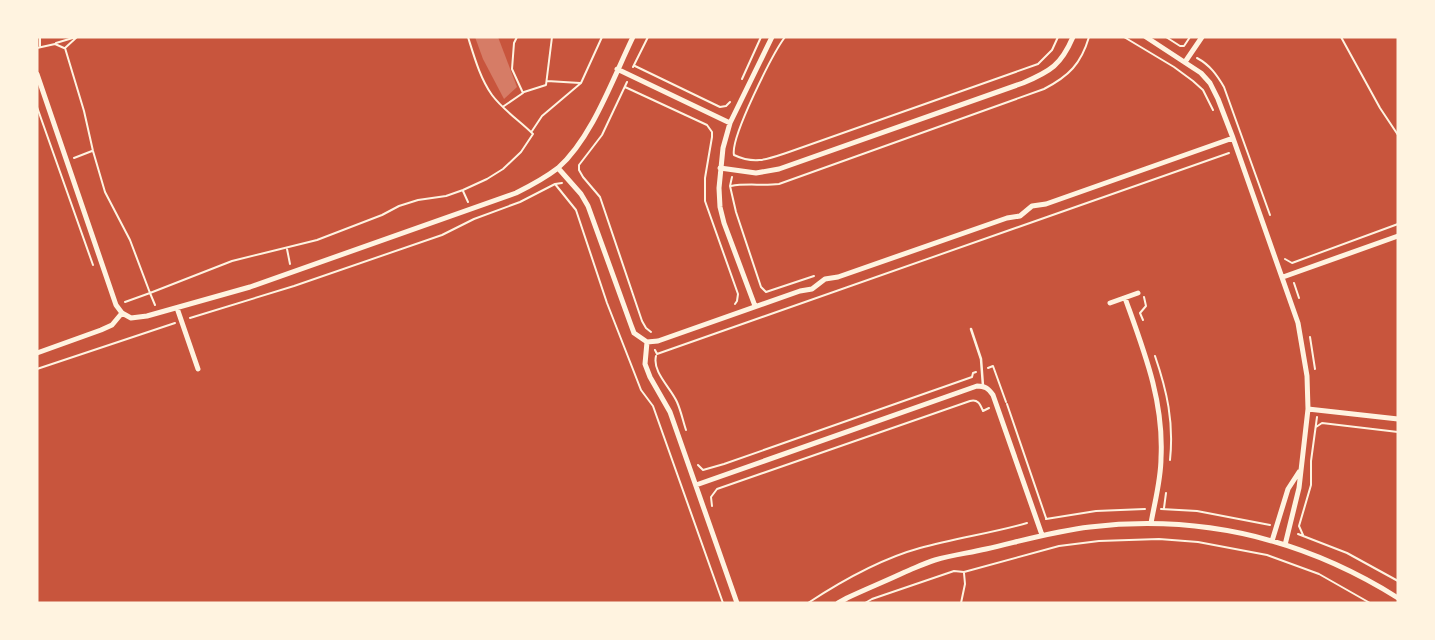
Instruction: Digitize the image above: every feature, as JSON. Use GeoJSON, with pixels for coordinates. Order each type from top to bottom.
{"type":"FeatureCollection","features":[{"type":"Feature","properties":{"kind":"street"},"geometry":{"type":"LineString","coordinates":[[37,75],[116,305],[122,313],[131,318],[177,308],[250,286],[516,193],[533,184],[558,168],[577,147],[592,124],[633,37]]}},
{"type":"Feature","properties":{"kind":"street"},"geometry":{"type":"LineString","coordinates":[[755,306],[724,223],[719,197],[720,168],[730,123],[772,37]]}},
{"type":"Feature","properties":{"kind":"street"},"geometry":{"type":"LineString","coordinates":[[720,168],[756,173],[779,169],[1023,83],[1044,74],[1062,60],[1073,37]]}},
{"type":"Feature","properties":{"kind":"street"},"geometry":{"type":"LineString","coordinates":[[1146,37],[1201,73],[1210,83],[1233,138],[1298,323],[1307,376],[1308,409],[1299,488],[1284,545]]}},
{"type":"Feature","properties":{"kind":"street"},"geometry":{"type":"LineString","coordinates":[[1185,62],[1202,37]]}},
{"type":"Feature","properties":{"kind":"street"},"geometry":{"type":"LineString","coordinates":[[617,69],[730,123]]}},
{"type":"Feature","properties":{"kind":"street"},"geometry":{"type":"LineString","coordinates":[[558,168],[588,206],[634,333],[649,342],[812,289],[825,279],[1020,216],[1032,206],[1046,204],[1233,138]]}},
{"type":"Feature","properties":{"kind":"street"},"geometry":{"type":"LineString","coordinates":[[1283,277],[1398,236]]}},
{"type":"Feature","properties":{"kind":"street"},"geometry":{"type":"LineString","coordinates":[[1110,303],[1138,293]]}},
{"type":"Feature","properties":{"kind":"street"},"geometry":{"type":"LineString","coordinates":[[1125,298],[1157,394],[1160,416],[1161,460],[1151,523]]}},
{"type":"Feature","properties":{"kind":"street"},"geometry":{"type":"LineString","coordinates":[[177,308],[198,369]]}},
{"type":"Feature","properties":{"kind":"street"},"geometry":{"type":"LineString","coordinates":[[37,353],[112,325],[122,313]]}},
{"type":"Feature","properties":{"kind":"street"},"geometry":{"type":"LineString","coordinates":[[649,342],[645,364],[670,412],[737,603]]}},
{"type":"Feature","properties":{"kind":"street"},"geometry":{"type":"LineString","coordinates":[[696,485],[983,386],[993,395],[1042,535]]}},
{"type":"Feature","properties":{"kind":"street"},"geometry":{"type":"LineString","coordinates":[[1308,409],[1398,419]]}},
{"type":"Feature","properties":{"kind":"street"},"geometry":{"type":"LineString","coordinates":[[1272,541],[1289,489],[1300,469]]}},
{"type":"Feature","properties":{"kind":"street"},"geometry":{"type":"LineString","coordinates":[[838,603],[933,560],[1088,527],[1151,523],[1203,526],[1272,541],[1306,552],[1368,579],[1398,598]]}},
{"type":"Feature","properties":{"kind":"lane"},"geometry":{"type":"LineString","coordinates":[[971,329],[981,359],[983,386]]}},
{"type":"Feature","properties":{"kind":"path"},"geometry":{"type":"LineString","coordinates":[[40,37],[38,48],[77,37]]}},
{"type":"Feature","properties":{"kind":"path"},"geometry":{"type":"LineString","coordinates":[[65,48],[77,37]]}},
{"type":"Feature","properties":{"kind":"path"},"geometry":{"type":"LineString","coordinates":[[468,37],[491,94],[531,132]]}},
{"type":"Feature","properties":{"kind":"path"},"geometry":{"type":"LineString","coordinates":[[517,37],[512,69],[523,93]]}},
{"type":"Feature","properties":{"kind":"path"},"geometry":{"type":"LineString","coordinates":[[503,107],[523,93],[546,85],[552,37]]}},
{"type":"Feature","properties":{"kind":"path"},"geometry":{"type":"LineString","coordinates":[[116,305],[232,261],[317,240],[399,206],[446,196],[487,179],[503,169],[521,152],[542,116],[581,83],[602,37]]}},
{"type":"Feature","properties":{"kind":"path"},"geometry":{"type":"LineString","coordinates":[[648,37],[602,135],[579,165],[579,170],[600,197],[646,328],[657,333]]}},
{"type":"Feature","properties":{"kind":"path"},"geometry":{"type":"LineString","coordinates":[[742,77],[761,37]]}},
{"type":"Feature","properties":{"kind":"path"},"geometry":{"type":"LineString","coordinates":[[785,37],[746,111],[734,142],[734,155],[742,159],[756,162],[789,152],[1038,64],[1052,50],[1058,37]]}},
{"type":"Feature","properties":{"kind":"path"},"geometry":{"type":"LineString","coordinates":[[821,274],[766,292],[761,287],[730,186],[779,184],[1044,89],[1058,82],[1077,65],[1089,37]]}},
{"type":"Feature","properties":{"kind":"path"},"geometry":{"type":"LineString","coordinates":[[1124,37],[1174,67],[1203,90],[1214,113]]}},
{"type":"Feature","properties":{"kind":"path"},"geometry":{"type":"LineString","coordinates":[[1166,37],[1180,46],[1184,46],[1190,37]]}},
{"type":"Feature","properties":{"kind":"path"},"geometry":{"type":"LineString","coordinates":[[1341,37],[1398,135]]}},
{"type":"Feature","properties":{"kind":"path"},"geometry":{"type":"LineString","coordinates":[[55,44],[65,48]]}},
{"type":"Feature","properties":{"kind":"path"},"geometry":{"type":"LineString","coordinates":[[65,48],[105,192],[130,240],[158,313]]}},
{"type":"Feature","properties":{"kind":"path"},"geometry":{"type":"LineString","coordinates":[[634,65],[720,107],[733,100]]}},
{"type":"Feature","properties":{"kind":"path"},"geometry":{"type":"LineString","coordinates":[[547,80],[581,83]]}},
{"type":"Feature","properties":{"kind":"path"},"geometry":{"type":"LineString","coordinates":[[625,87],[707,125],[712,132],[705,178],[705,201],[738,294],[733,306]]}},
{"type":"Feature","properties":{"kind":"path"},"geometry":{"type":"LineString","coordinates":[[37,107],[95,272]]}},
{"type":"Feature","properties":{"kind":"path"},"geometry":{"type":"LineString","coordinates":[[688,435],[677,401],[654,361],[657,354],[1246,147]]}},
{"type":"Feature","properties":{"kind":"path"},"geometry":{"type":"LineString","coordinates":[[66,160],[93,151]]}},
{"type":"Feature","properties":{"kind":"path"},"geometry":{"type":"LineString","coordinates":[[37,369],[442,235],[560,184],[579,170]]}},
{"type":"Feature","properties":{"kind":"path"},"geometry":{"type":"LineString","coordinates":[[555,184],[576,210],[630,364],[641,390],[653,406],[723,603]]}},
{"type":"Feature","properties":{"kind":"path"},"geometry":{"type":"LineString","coordinates":[[1284,259],[1292,262],[1398,224]]}},
{"type":"Feature","properties":{"kind":"path"},"geometry":{"type":"LineString","coordinates":[[649,342],[657,354]]}},
{"type":"Feature","properties":{"kind":"path"},"geometry":{"type":"LineString","coordinates":[[695,458],[698,467],[703,470],[972,377],[973,373],[993,366],[1046,519]]}},
{"type":"Feature","properties":{"kind":"path"},"geometry":{"type":"LineString","coordinates":[[704,509],[712,506],[711,497],[714,492],[730,485],[970,401],[979,402],[983,411],[1006,402]]}},
{"type":"Feature","properties":{"kind":"path"},"geometry":{"type":"LineString","coordinates":[[1315,428],[1322,423],[1398,432]]}},
{"type":"Feature","properties":{"kind":"path"},"geometry":{"type":"LineString","coordinates":[[808,603],[838,583],[884,561],[920,548],[988,534],[1037,520],[1096,511],[1153,509],[1206,513],[1266,523],[1276,528]]}},
{"type":"Feature","properties":{"kind":"path"},"geometry":{"type":"LineString","coordinates":[[1288,532],[1347,553],[1398,581]]}},
{"type":"Feature","properties":{"kind":"path"},"geometry":{"type":"LineString","coordinates":[[865,603],[954,571],[964,572],[1059,546],[1099,541],[1159,540],[1198,542],[1267,555],[1319,574],[1370,603]]}},
{"type":"Feature","properties":{"kind":"path"},"geometry":{"type":"LineString","coordinates":[[961,603],[965,584],[964,572]]}},
{"type":"Feature","properties":{"kind":"building"},"geometry":{"type":"Polygon","coordinates":[[[475,37],[498,37],[517,87],[504,99],[483,59],[475,37]]]}}]}
